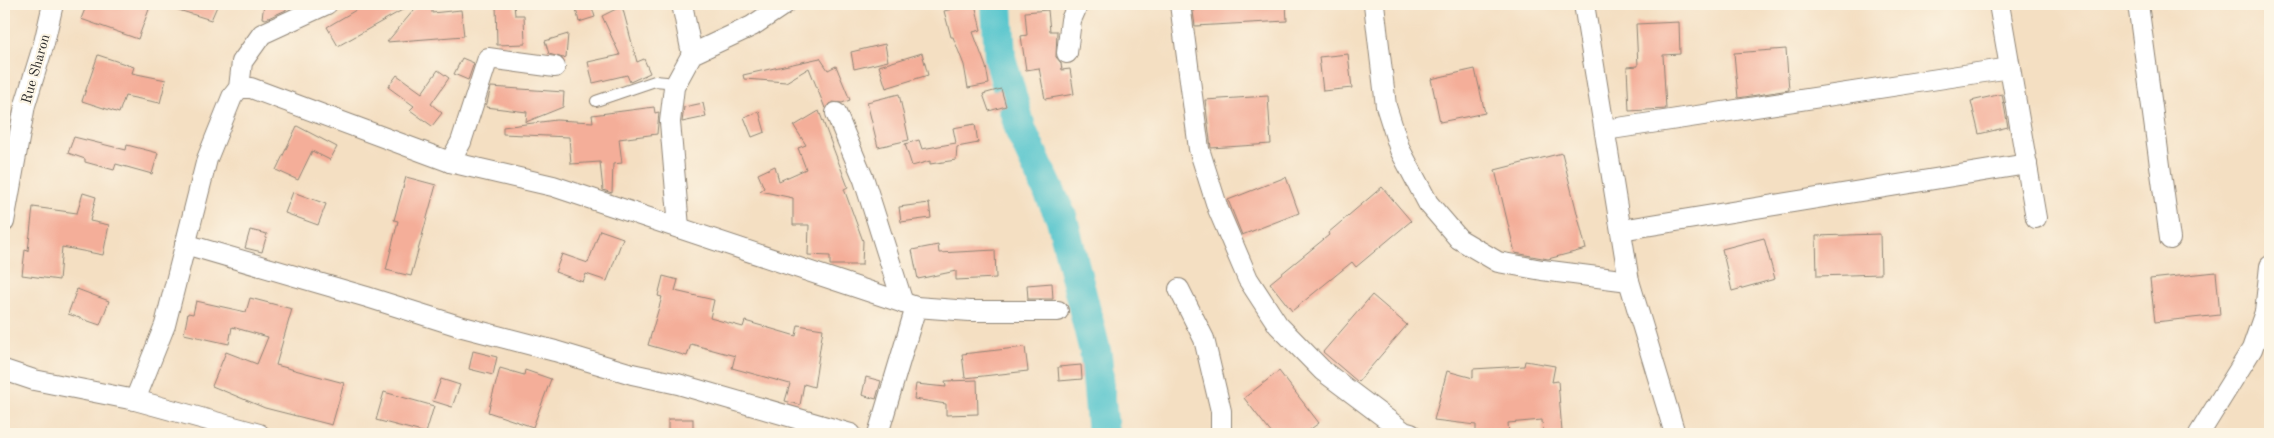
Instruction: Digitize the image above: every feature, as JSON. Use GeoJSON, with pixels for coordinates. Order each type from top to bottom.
{"type":"FeatureCollection","features":[{"type":"Feature","properties":{"kind":"street","name":"Rue Sharon"},"geometry":{"type":"LineString","coordinates":[[4,222],[25,105],[44,43],[53,4]]}},
{"type":"Feature","properties":{"kind":"street"},"geometry":{"type":"LineString","coordinates":[[135,400],[165,324],[207,159],[232,97],[239,88],[242,62],[262,34],[327,4]]}},
{"type":"Feature","properties":{"kind":"street"},"geometry":{"type":"LineString","coordinates":[[682,4],[692,54]]}},
{"type":"Feature","properties":{"kind":"street"},"geometry":{"type":"LineString","coordinates":[[679,227],[670,122],[674,87],[692,54],[752,26],[785,4]]}},
{"type":"Feature","properties":{"kind":"street"},"geometry":{"type":"LineString","coordinates":[[1067,53],[1071,20],[1078,4]]}},
{"type":"Feature","properties":{"kind":"street"},"geometry":{"type":"LineString","coordinates":[[1180,4],[1198,149],[1218,209],[1248,278],[1278,325],[1323,371],[1407,434]]}},
{"type":"Feature","properties":{"kind":"street"},"geometry":{"type":"LineString","coordinates":[[1374,4],[1386,106],[1400,150],[1428,203],[1459,239],[1498,262],[1542,270],[1629,281]]}},
{"type":"Feature","properties":{"kind":"street"},"geometry":{"type":"LineString","coordinates":[[1584,4],[1629,281],[1675,434]]}},
{"type":"Feature","properties":{"kind":"street"},"geometry":{"type":"LineString","coordinates":[[1999,4],[2036,218]]}},
{"type":"Feature","properties":{"kind":"street"},"geometry":{"type":"LineString","coordinates":[[2138,4],[2170,239]]}},
{"type":"Feature","properties":{"kind":"street"},"geometry":{"type":"LineString","coordinates":[[450,162],[461,142],[488,58],[555,67]]}},
{"type":"Feature","properties":{"kind":"street"},"geometry":{"type":"LineString","coordinates":[[1605,130],[2010,68]]}},
{"type":"Feature","properties":{"kind":"street"},"geometry":{"type":"LineString","coordinates":[[239,88],[251,88],[332,120],[450,162],[553,186],[910,305],[970,311],[1058,311]]}},
{"type":"Feature","properties":{"kind":"street"},"geometry":{"type":"LineString","coordinates":[[836,113],[864,180],[910,305],[878,434]]}},
{"type":"Feature","properties":{"kind":"street"},"geometry":{"type":"LineString","coordinates":[[1621,230],[2027,164]]}},
{"type":"Feature","properties":{"kind":"street"},"geometry":{"type":"LineString","coordinates":[[185,244],[368,297],[460,326],[632,374],[678,384],[851,434]]}},
{"type":"Feature","properties":{"kind":"street"},"geometry":{"type":"LineString","coordinates":[[2199,434],[2252,350],[2265,312],[2270,266]]}},
{"type":"Feature","properties":{"kind":"street"},"geometry":{"type":"LineString","coordinates":[[1179,289],[1204,339],[1221,411],[1221,434]]}},
{"type":"Feature","properties":{"kind":"street"},"geometry":{"type":"LineString","coordinates":[[4,370],[34,380],[135,400],[259,434]]}},
{"type":"Feature","properties":{"kind":"lane"},"geometry":{"type":"LineString","coordinates":[[596,101],[655,81],[666,82],[674,87]]}},
{"type":"Feature","properties":{"kind":"building"},"geometry":{"type":"Polygon","coordinates":[[[87,4],[151,4],[138,39],[81,19],[87,4]]]}},
{"type":"Feature","properties":{"kind":"building"},"geometry":{"type":"Polygon","coordinates":[[[169,4],[218,4],[211,20],[169,7],[169,4]]]}},
{"type":"Feature","properties":{"kind":"building"},"geometry":{"type":"Polygon","coordinates":[[[264,4],[286,4],[286,10],[266,19],[262,18],[264,4]]]}},
{"type":"Feature","properties":{"kind":"building"},"geometry":{"type":"Polygon","coordinates":[[[366,4],[413,4],[338,46],[327,27],[366,4]]]}},
{"type":"Feature","properties":{"kind":"building"},"geometry":{"type":"Polygon","coordinates":[[[419,4],[432,4],[432,13],[461,10],[464,36],[387,42],[419,4]]]}},
{"type":"Feature","properties":{"kind":"building"},"geometry":{"type":"Polygon","coordinates":[[[496,4],[514,4],[515,15],[524,15],[525,44],[497,45],[496,4]]]}},
{"type":"Feature","properties":{"kind":"building"},"geometry":{"type":"Polygon","coordinates":[[[575,4],[591,4],[595,17],[579,22],[575,4]]]}},
{"type":"Feature","properties":{"kind":"building"},"geometry":{"type":"Polygon","coordinates":[[[975,4],[981,30],[973,32],[986,67],[989,84],[968,88],[964,65],[953,37],[951,37],[944,11],[975,4]]]}},
{"type":"Feature","properties":{"kind":"building"},"geometry":{"type":"Polygon","coordinates":[[[1192,4],[1286,4],[1287,21],[1195,26],[1192,4]]]}},
{"type":"Feature","properties":{"kind":"building"},"geometry":{"type":"Polygon","coordinates":[[[622,6],[637,62],[644,59],[650,73],[630,82],[627,75],[593,83],[588,62],[620,55],[602,16],[622,6]]]}},
{"type":"Feature","properties":{"kind":"building"},"geometry":{"type":"Polygon","coordinates":[[[1048,10],[1050,31],[1057,31],[1056,57],[1061,63],[1062,70],[1070,69],[1074,94],[1045,99],[1039,68],[1026,70],[1021,36],[1027,35],[1025,12],[1048,10]]]}},
{"type":"Feature","properties":{"kind":"building"},"geometry":{"type":"Polygon","coordinates":[[[1679,22],[1680,54],[1663,55],[1666,109],[1629,111],[1627,67],[1638,66],[1636,24],[1679,22]]]}},
{"type":"Feature","properties":{"kind":"building"},"geometry":{"type":"Polygon","coordinates":[[[568,34],[566,57],[563,58],[549,54],[545,41],[568,34]]]}},
{"type":"Feature","properties":{"kind":"building"},"geometry":{"type":"Polygon","coordinates":[[[885,44],[888,61],[854,69],[851,52],[885,44]]]}},
{"type":"Feature","properties":{"kind":"building"},"geometry":{"type":"Polygon","coordinates":[[[1786,49],[1789,90],[1738,98],[1734,53],[1786,49]]]}},
{"type":"Feature","properties":{"kind":"building"},"geometry":{"type":"Polygon","coordinates":[[[922,53],[928,75],[886,88],[879,66],[922,53]]]}},
{"type":"Feature","properties":{"kind":"building"},"geometry":{"type":"Polygon","coordinates":[[[1348,54],[1352,88],[1323,91],[1319,57],[1348,54]]]}},
{"type":"Feature","properties":{"kind":"building"},"geometry":{"type":"Polygon","coordinates":[[[98,55],[134,67],[132,73],[166,80],[160,103],[125,96],[119,113],[82,101],[98,55]]]}},
{"type":"Feature","properties":{"kind":"building"},"geometry":{"type":"Polygon","coordinates":[[[462,58],[474,63],[468,80],[454,74],[462,58]]]}},
{"type":"Feature","properties":{"kind":"building"},"geometry":{"type":"Polygon","coordinates":[[[820,58],[828,70],[836,66],[850,100],[842,103],[832,102],[825,108],[809,68],[786,82],[744,79],[743,75],[820,58]]]}},
{"type":"Feature","properties":{"kind":"building"},"geometry":{"type":"Polygon","coordinates":[[[1475,69],[1485,113],[1440,122],[1431,79],[1475,69]]]}},
{"type":"Feature","properties":{"kind":"building"},"geometry":{"type":"Polygon","coordinates":[[[438,70],[449,78],[431,104],[442,113],[432,126],[410,110],[414,106],[388,87],[397,75],[422,93],[438,70]]]}},
{"type":"Feature","properties":{"kind":"building"},"geometry":{"type":"Polygon","coordinates":[[[491,87],[564,92],[563,107],[526,122],[527,112],[486,107],[491,87]]]}},
{"type":"Feature","properties":{"kind":"building"},"geometry":{"type":"Polygon","coordinates":[[[1001,89],[1006,106],[989,111],[983,94],[1001,89]]]}},
{"type":"Feature","properties":{"kind":"building"},"geometry":{"type":"Polygon","coordinates":[[[899,94],[909,140],[878,147],[867,102],[899,94]]]}},
{"type":"Feature","properties":{"kind":"building"},"geometry":{"type":"Polygon","coordinates":[[[2002,94],[2008,127],[1979,134],[1971,101],[2002,94]]]}},
{"type":"Feature","properties":{"kind":"building"},"geometry":{"type":"Polygon","coordinates":[[[1268,96],[1271,144],[1211,148],[1205,100],[1268,96]]]}},
{"type":"Feature","properties":{"kind":"building"},"geometry":{"type":"Polygon","coordinates":[[[703,103],[706,117],[682,122],[684,107],[703,103]]]}},
{"type":"Feature","properties":{"kind":"building"},"geometry":{"type":"Polygon","coordinates":[[[654,107],[655,113],[659,112],[657,134],[619,139],[622,163],[613,164],[612,193],[603,190],[600,162],[571,164],[569,137],[503,134],[503,127],[556,120],[593,122],[592,115],[654,107]]]}},
{"type":"Feature","properties":{"kind":"building"},"geometry":{"type":"Polygon","coordinates":[[[759,111],[765,132],[752,137],[744,117],[759,111]]]}},
{"type":"Feature","properties":{"kind":"building"},"geometry":{"type":"Polygon","coordinates":[[[819,111],[848,187],[844,189],[863,241],[862,265],[830,265],[830,256],[808,255],[809,225],[793,225],[793,198],[760,191],[764,188],[758,174],[775,166],[779,181],[806,169],[798,148],[806,145],[794,126],[819,111]]]}},
{"type":"Feature","properties":{"kind":"building"},"geometry":{"type":"Polygon","coordinates":[[[975,124],[978,143],[957,147],[956,160],[930,164],[930,161],[912,166],[905,144],[919,140],[922,149],[956,143],[953,128],[975,124]]]}},
{"type":"Feature","properties":{"kind":"building"},"geometry":{"type":"Polygon","coordinates":[[[297,126],[337,147],[330,160],[312,151],[298,180],[276,170],[297,126]]]}},
{"type":"Feature","properties":{"kind":"building"},"geometry":{"type":"Polygon","coordinates":[[[74,137],[126,150],[127,145],[158,153],[152,174],[116,164],[114,170],[85,162],[85,159],[68,153],[74,137]]]}},
{"type":"Feature","properties":{"kind":"building"},"geometry":{"type":"Polygon","coordinates":[[[1562,153],[1586,249],[1548,259],[1515,253],[1495,170],[1562,153]]]}},
{"type":"Feature","properties":{"kind":"building"},"geometry":{"type":"Polygon","coordinates":[[[406,177],[436,185],[411,276],[386,270],[398,221],[394,220],[406,177]]]}},
{"type":"Feature","properties":{"kind":"building"},"geometry":{"type":"Polygon","coordinates":[[[1286,177],[1299,213],[1242,235],[1228,200],[1286,177]]]}},
{"type":"Feature","properties":{"kind":"building"},"geometry":{"type":"Polygon","coordinates":[[[1382,187],[1411,221],[1356,267],[1352,262],[1292,311],[1270,283],[1329,235],[1328,233],[1382,187]]]}},
{"type":"Feature","properties":{"kind":"building"},"geometry":{"type":"Polygon","coordinates":[[[293,192],[326,204],[318,225],[285,213],[293,192]]]}},
{"type":"Feature","properties":{"kind":"building"},"geometry":{"type":"Polygon","coordinates":[[[83,193],[96,197],[90,221],[109,225],[103,255],[62,247],[59,280],[22,275],[25,250],[28,251],[33,207],[77,213],[83,193]]]}},
{"type":"Feature","properties":{"kind":"building"},"geometry":{"type":"Polygon","coordinates":[[[929,203],[931,218],[901,222],[899,207],[929,203]]]}},
{"type":"Feature","properties":{"kind":"building"},"geometry":{"type":"Polygon","coordinates":[[[250,230],[267,234],[262,252],[245,248],[250,230]]]}},
{"type":"Feature","properties":{"kind":"building"},"geometry":{"type":"Polygon","coordinates":[[[600,230],[623,238],[607,281],[586,274],[583,282],[555,272],[562,254],[588,263],[600,230]]]}},
{"type":"Feature","properties":{"kind":"building"},"geometry":{"type":"Polygon","coordinates":[[[1880,234],[1881,274],[1817,276],[1816,236],[1880,234]]]}},
{"type":"Feature","properties":{"kind":"building"},"geometry":{"type":"Polygon","coordinates":[[[1764,238],[1775,279],[1732,291],[1722,249],[1764,238]]]}},
{"type":"Feature","properties":{"kind":"building"},"geometry":{"type":"Polygon","coordinates":[[[938,245],[939,253],[995,250],[996,278],[956,280],[956,271],[918,279],[912,250],[938,245]]]}},
{"type":"Feature","properties":{"kind":"building"},"geometry":{"type":"Polygon","coordinates":[[[2216,272],[2220,315],[2155,322],[2150,279],[2216,272]]]}},
{"type":"Feature","properties":{"kind":"building"},"geometry":{"type":"Polygon","coordinates":[[[663,276],[678,280],[675,291],[714,300],[710,318],[743,327],[745,321],[796,336],[798,325],[823,329],[814,387],[804,384],[800,405],[785,401],[790,384],[732,368],[735,356],[691,344],[687,356],[648,345],[662,297],[658,296],[663,276]]]}},
{"type":"Feature","properties":{"kind":"building"},"geometry":{"type":"Polygon","coordinates":[[[1052,283],[1053,299],[1028,299],[1027,285],[1052,283]]]}},
{"type":"Feature","properties":{"kind":"building"},"geometry":{"type":"Polygon","coordinates":[[[77,289],[109,301],[100,325],[68,314],[77,289]]]}},
{"type":"Feature","properties":{"kind":"building"},"geometry":{"type":"Polygon","coordinates":[[[1372,295],[1407,325],[1358,382],[1323,352],[1372,295]]]}},
{"type":"Feature","properties":{"kind":"building"},"geometry":{"type":"Polygon","coordinates":[[[250,298],[292,309],[276,365],[344,383],[332,425],[265,408],[212,386],[226,352],[257,364],[268,337],[232,327],[229,344],[184,334],[188,313],[193,314],[196,301],[246,312],[250,298]]]}},
{"type":"Feature","properties":{"kind":"building"},"geometry":{"type":"Polygon","coordinates":[[[1025,347],[1028,371],[965,378],[962,354],[1025,347]]]}},
{"type":"Feature","properties":{"kind":"building"},"geometry":{"type":"Polygon","coordinates":[[[473,351],[497,357],[493,375],[469,369],[473,351]]]}},
{"type":"Feature","properties":{"kind":"building"},"geometry":{"type":"Polygon","coordinates":[[[1525,361],[1555,366],[1552,382],[1558,381],[1562,432],[1543,433],[1542,420],[1508,423],[1509,434],[1476,434],[1476,425],[1434,420],[1447,371],[1473,378],[1473,369],[1524,366],[1525,361]]]}},
{"type":"Feature","properties":{"kind":"building"},"geometry":{"type":"Polygon","coordinates":[[[1081,365],[1082,379],[1059,381],[1058,367],[1081,365]]]}},
{"type":"Feature","properties":{"kind":"building"},"geometry":{"type":"Polygon","coordinates":[[[500,368],[524,375],[525,370],[551,379],[533,427],[488,412],[500,368]]]}},
{"type":"Feature","properties":{"kind":"building"},"geometry":{"type":"Polygon","coordinates":[[[1279,371],[1319,423],[1304,434],[1272,434],[1244,398],[1279,371]]]}},
{"type":"Feature","properties":{"kind":"building"},"geometry":{"type":"Polygon","coordinates":[[[866,377],[881,381],[876,399],[862,395],[866,377]]]}},
{"type":"Feature","properties":{"kind":"building"},"geometry":{"type":"Polygon","coordinates":[[[441,379],[460,385],[452,407],[433,401],[441,379]]]}},
{"type":"Feature","properties":{"kind":"building"},"geometry":{"type":"Polygon","coordinates":[[[977,380],[978,414],[946,415],[946,404],[914,399],[916,384],[946,387],[945,381],[977,380]]]}},
{"type":"Feature","properties":{"kind":"building"},"geometry":{"type":"Polygon","coordinates":[[[384,392],[434,406],[426,433],[376,420],[384,392]]]}},
{"type":"Feature","properties":{"kind":"building"},"geometry":{"type":"Polygon","coordinates":[[[668,419],[693,419],[693,434],[668,434],[668,419]]]}},
{"type":"Feature","properties":{"kind":"waterway"},"geometry":{"type":"LineString","coordinates":[[997,4],[1000,58],[1021,131],[1062,219],[1096,355],[1103,434]]}}]}
